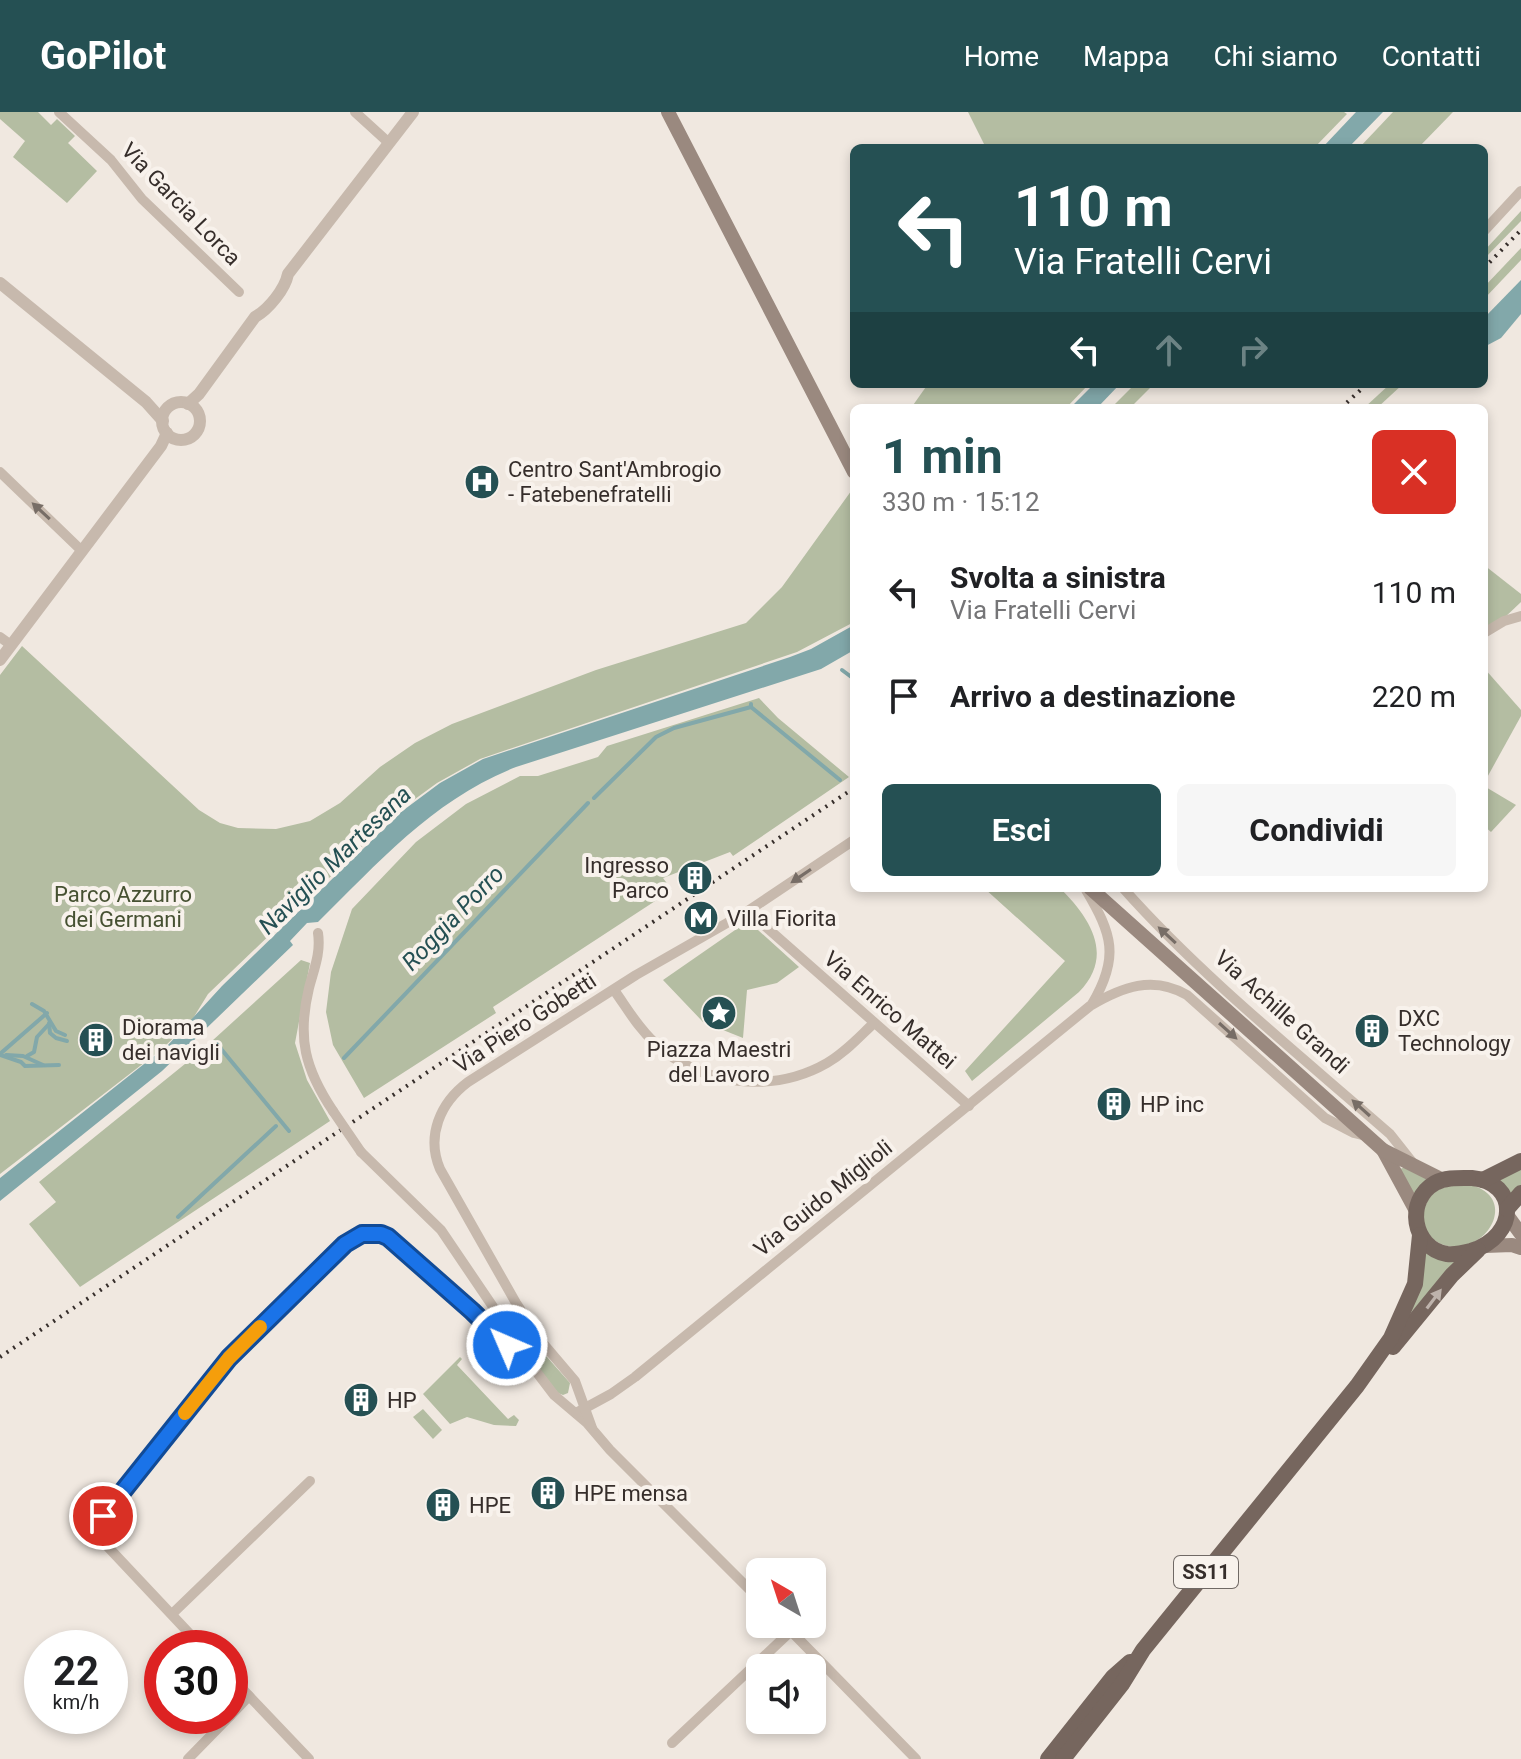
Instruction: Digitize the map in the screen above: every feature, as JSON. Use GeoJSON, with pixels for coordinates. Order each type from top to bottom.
{"type":"FeatureCollection","features":[{"type":"Feature","properties":{"kind":"main road"},"geometry":{"type":"LineString","coordinates":[[668,112],[850,464]]}},
{"type":"Feature","properties":{"kind":"main road"},"geometry":{"type":"LineString","coordinates":[[1093,892],[1383,1150],[1443,1180],[1483,1180],[1521,1161]]}},
{"type":"Feature","properties":{"kind":"main road"},"geometry":{"type":"LineString","coordinates":[[1383,1150],[1416,1211]]}},
{"type":"Feature","properties":{"kind":"main road"},"geometry":{"type":"LineString","coordinates":[[1416,1211],[1425,1192],[1443,1180]]}},
{"type":"Feature","properties":{"kind":"main road"},"geometry":{"type":"LineString","coordinates":[[1483,1180],[1499,1191],[1507,1212],[1521,1234]]}},
{"type":"Feature","properties":{"kind":"main road","name":"SS11"},"geometry":{"type":"LineString","coordinates":[[1063,1759],[1122,1684],[1143,1650],[1357,1386],[1416,1321],[1452,1275],[1501,1233],[1507,1212],[1521,1193]]}},
{"type":"Feature","properties":{"kind":"main road","name":"SS11"},"geometry":{"type":"LineString","coordinates":[[1357,1386],[1391,1338],[1410,1297],[1418,1269],[1420,1235],[1416,1211]]}},
{"type":"Feature","properties":{"kind":"main road"},"geometry":{"type":"LineString","coordinates":[[1420,1235],[1432,1247],[1446,1254],[1482,1247],[1508,1245],[1521,1248]]}},
{"type":"Feature","properties":{"kind":"main road","name":"SS11"},"geometry":{"type":"LineString","coordinates":[[1048,1759],[1113,1677],[1143,1650]]}},
{"type":"Feature","properties":{"kind":"street","name":"Via Garcia Lorca"},"geometry":{"type":"LineString","coordinates":[[59,112],[111,160],[142,199],[239,292]]}},
{"type":"Feature","properties":{"kind":"street"},"geometry":{"type":"LineString","coordinates":[[355,112],[389,143]]}},
{"type":"Feature","properties":{"kind":"street"},"geometry":{"type":"LineString","coordinates":[[193,407],[199,394],[255,317],[263,312],[286,283],[288,274],[410,113]]}},
{"type":"Feature","properties":{"kind":"street"},"geometry":{"type":"LineString","coordinates":[[1488,227],[1521,191]]}},
{"type":"Feature","properties":{"kind":"street"},"geometry":{"type":"LineString","coordinates":[[0,283],[146,402],[169,431],[188,438],[197,431],[200,423],[193,407],[179,402],[170,406],[146,402]]}},
{"type":"Feature","properties":{"kind":"street"},"geometry":{"type":"LineString","coordinates":[[0,660],[5,641],[82,551],[161,446],[169,431],[170,406]]}},
{"type":"Feature","properties":{"kind":"street"},"geometry":{"type":"LineString","coordinates":[[0,472],[82,551]]}},
{"type":"Feature","properties":{"kind":"street"},"geometry":{"type":"LineString","coordinates":[[1488,631],[1521,616]]}},
{"type":"Feature","properties":{"kind":"street"},"geometry":{"type":"LineString","coordinates":[[748,911],[850,843]]}},
{"type":"Feature","properties":{"kind":"street"},"geometry":{"type":"LineString","coordinates":[[1090,892],[1111,943],[1107,973],[1090,1006]]}},
{"type":"Feature","properties":{"kind":"street","name":"Via Achille Grandi"},"geometry":{"type":"LineString","coordinates":[[1127,892],[1204,969],[1390,1134],[1414,1165]]}},
{"type":"Feature","properties":{"kind":"street","name":"Via Piero Gobetti"},"geometry":{"type":"LineString","coordinates":[[580,1410],[576,1384],[541,1341],[516,1303],[440,1169],[435,1147],[438,1122],[452,1096],[468,1082],[614,990],[748,911]]}},
{"type":"Feature","properties":{"kind":"street","name":"Via Enrico Mattei"},"geometry":{"type":"LineString","coordinates":[[748,911],[969,1106]]}},
{"type":"Feature","properties":{"kind":"street"},"geometry":{"type":"LineString","coordinates":[[318,933],[320,946],[308,991],[303,1036],[310,1073],[333,1111],[361,1152],[441,1230],[508,1329],[525,1346],[558,1398],[580,1410],[610,1450],[746,1586]]}},
{"type":"Feature","properties":{"kind":"street"},"geometry":{"type":"LineString","coordinates":[[1090,1006],[1142,984],[1175,988],[1187,995],[1325,1118],[1354,1133],[1368,1136]]}},
{"type":"Feature","properties":{"kind":"street","name":"Via Piero Gobetti"},"geometry":{"type":"LineString","coordinates":[[614,990],[642,1030],[663,1050],[693,1069],[735,1081],[775,1081],[815,1069],[846,1050],[874,1023]]}},
{"type":"Feature","properties":{"kind":"street","name":"Via Guido Miglioli"},"geometry":{"type":"LineString","coordinates":[[580,1410],[635,1377],[1090,1006]]}},
{"type":"Feature","properties":{"kind":"street"},"geometry":{"type":"LineString","coordinates":[[187,1630],[108,1547],[99,1527],[103,1516],[229,1358],[345,1244],[357,1235],[373,1233],[391,1239],[507,1345],[525,1346],[541,1341]]}},
{"type":"Feature","properties":{"kind":"street","name":"Via Piero Gobetti"},"geometry":{"type":"LineString","coordinates":[[516,1303],[525,1346]]}},
{"type":"Feature","properties":{"kind":"street"},"geometry":{"type":"LineString","coordinates":[[558,1398],[571,1398],[576,1392],[576,1384]]}},
{"type":"Feature","properties":{"kind":"street"},"geometry":{"type":"LineString","coordinates":[[172,1614],[310,1481]]}},
{"type":"Feature","properties":{"kind":"street"},"geometry":{"type":"LineString","coordinates":[[672,1743],[777,1638]]}},
{"type":"Feature","properties":{"kind":"street"},"geometry":{"type":"LineString","coordinates":[[799,1638],[916,1759]]}},
{"type":"Feature","properties":{"kind":"street"},"geometry":{"type":"LineString","coordinates":[[249,1696],[309,1759]]}},
{"type":"Feature","properties":{"kind":"street"},"geometry":{"type":"LineString","coordinates":[[188,1759],[212,1734]]}},
{"type":"Feature","properties":{"kind":"green space"},"geometry":{"type":"Polygon","coordinates":[[[0,112],[38,112],[51,125],[57,119],[75,136],[68,143],[97,171],[67,203],[13,157],[25,141],[0,119],[0,112]]]}},
{"type":"Feature","properties":{"kind":"green space"},"geometry":{"type":"Polygon","coordinates":[[[968,112],[1347,114],[1318,144],[984,144],[968,112]]]}},
{"type":"Feature","properties":{"kind":"green space"},"geometry":{"type":"Polygon","coordinates":[[[1393,112],[1453,112],[1422,144],[1363,144],[1393,112]]]}},
{"type":"Feature","properties":{"kind":"green space"},"geometry":{"type":"Polygon","coordinates":[[[1521,211],[1521,221],[1488,255],[1488,247],[1521,211]]]}},
{"type":"Feature","properties":{"kind":"green space"},"geometry":{"type":"Polygon","coordinates":[[[1521,248],[1521,260],[1488,295],[1488,283],[1521,248]]]}},
{"type":"Feature","properties":{"kind":"green space"},"geometry":{"type":"Polygon","coordinates":[[[925,388],[1085,388],[1070,404],[914,404],[925,388]]]}},
{"type":"Feature","properties":{"kind":"green space"},"geometry":{"type":"Polygon","coordinates":[[[1131,388],[1150,388],[1134,404],[1115,404],[1131,388]]]}},
{"type":"Feature","properties":{"kind":"green space"},"geometry":{"type":"Polygon","coordinates":[[[1386,388],[1399,388],[1381,404],[1368,404],[1386,388]]]}},
{"type":"Feature","properties":{"kind":"green space","name":"Parco Azzurro dei Germani"},"geometry":{"type":"Polygon","coordinates":[[[850,493],[850,624],[797,652],[480,759],[437,783],[400,810],[208,994],[192,1020],[162,1049],[0,1174],[0,675],[22,646],[199,810],[220,823],[238,828],[276,829],[310,821],[340,803],[380,767],[415,743],[452,724],[596,670],[746,623],[782,587],[850,493]]]}},
{"type":"Feature","properties":{"kind":"green space"},"geometry":{"type":"Polygon","coordinates":[[[1488,568],[1521,594],[1521,602],[1488,633],[1488,568]]]}},
{"type":"Feature","properties":{"kind":"green space"},"geometry":{"type":"Polygon","coordinates":[[[1488,673],[1521,710],[1521,716],[1488,776],[1488,673]]]}},
{"type":"Feature","properties":{"kind":"green space"},"geometry":{"type":"Polygon","coordinates":[[[759,698],[778,718],[849,777],[733,856],[730,852],[663,878],[672,890],[493,1007],[496,1013],[364,1098],[333,1045],[326,1012],[331,972],[352,909],[416,842],[466,804],[520,776],[538,776],[598,757],[607,746],[759,698]]]}},
{"type":"Feature","properties":{"kind":"green space"},"geometry":{"type":"Polygon","coordinates":[[[1488,788],[1516,805],[1491,832],[1488,829],[1488,788]]]}},
{"type":"Feature","properties":{"kind":"green space"},"geometry":{"type":"Polygon","coordinates":[[[988,892],[1064,892],[1089,924],[1097,951],[1090,978],[1079,992],[972,1081],[965,1071],[1065,961],[988,892]]]}},
{"type":"Feature","properties":{"kind":"green space"},"geometry":{"type":"Polygon","coordinates":[[[738,928],[758,930],[799,967],[777,983],[747,990],[743,1038],[703,1022],[663,980],[738,928]]]}},
{"type":"Feature","properties":{"kind":"green space"},"geometry":{"type":"Polygon","coordinates":[[[301,960],[310,963],[295,1043],[307,1080],[330,1121],[80,1287],[29,1224],[56,1202],[39,1182],[201,1051],[301,960]]]}},
{"type":"Feature","properties":{"kind":"green space"},"geometry":{"type":"Polygon","coordinates":[[[1405,1167],[1427,1179],[1415,1197],[1400,1169],[1405,1167]]]}},
{"type":"Feature","properties":{"kind":"green space"},"geometry":{"type":"Polygon","coordinates":[[[1521,1168],[1521,1185],[1512,1196],[1498,1179],[1521,1168]]]}},
{"type":"Feature","properties":{"kind":"green space"},"geometry":{"type":"Polygon","coordinates":[[[1471,1185],[1486,1192],[1494,1202],[1495,1214],[1491,1225],[1483,1236],[1457,1247],[1434,1240],[1424,1220],[1430,1198],[1439,1189],[1471,1185]]]}},
{"type":"Feature","properties":{"kind":"green space"},"geometry":{"type":"Polygon","coordinates":[[[1425,1251],[1458,1259],[1408,1316],[1425,1251]]]}},
{"type":"Feature","properties":{"kind":"green space"},"geometry":{"type":"Polygon","coordinates":[[[532,1345],[539,1348],[570,1383],[568,1393],[558,1393],[526,1352],[532,1345]]]}},
{"type":"Feature","properties":{"kind":"green space"},"geometry":{"type":"Polygon","coordinates":[[[460,1357],[462,1359],[457,1365],[508,1419],[514,1415],[519,1420],[516,1426],[494,1425],[467,1417],[450,1424],[423,1394],[460,1357]]]}},
{"type":"Feature","properties":{"kind":"green space"},"geometry":{"type":"Polygon","coordinates":[[[423,1409],[442,1430],[433,1439],[413,1417],[423,1409]]]}},
{"type":"Feature","properties":{"kind":"water"},"geometry":{"type":"Polygon","coordinates":[[[1356,112],[1383,112],[1352,144],[1326,144],[1356,112]]]}},
{"type":"Feature","properties":{"kind":"water"},"geometry":{"type":"Polygon","coordinates":[[[1521,280],[1521,314],[1501,338],[1488,345],[1488,314],[1521,280]]]}},
{"type":"Feature","properties":{"kind":"water"},"geometry":{"type":"Polygon","coordinates":[[[1090,388],[1116,388],[1101,404],[1074,404],[1090,388]]]}},
{"type":"Feature","properties":{"kind":"water"},"geometry":{"type":"Polygon","coordinates":[[[850,627],[850,652],[821,669],[516,767],[459,796],[409,834],[318,922],[307,923],[290,941],[293,945],[162,1071],[0,1201],[0,1178],[168,1045],[222,986],[401,812],[440,783],[483,759],[811,649],[850,627]]]}},
{"type":"Feature","properties":{"kind":"waterway"},"geometry":{"type":"LineString","coordinates":[[842,670],[850,676]]}},
{"type":"Feature","properties":{"kind":"waterway"},"geometry":{"type":"LineString","coordinates":[[751,704],[840,780]]}},
{"type":"Feature","properties":{"kind":"waterway","name":"Roggia Porro"},"geometry":{"type":"LineString","coordinates":[[594,798],[656,737],[674,728],[751,707]]}},
{"type":"Feature","properties":{"kind":"waterway","name":"Roggia Porro"},"geometry":{"type":"LineString","coordinates":[[344,1058],[588,803]]}},
{"type":"Feature","properties":{"kind":"waterway"},"geometry":{"type":"LineString","coordinates":[[32,1004],[44,1011],[56,1031],[65,1035]]}},
{"type":"Feature","properties":{"kind":"waterway"},"geometry":{"type":"LineString","coordinates":[[0,1054],[47,1013]]}},
{"type":"Feature","properties":{"kind":"waterway"},"geometry":{"type":"LineString","coordinates":[[49,1023],[50,1033],[67,1041]]}},
{"type":"Feature","properties":{"kind":"waterway"},"geometry":{"type":"LineString","coordinates":[[27,1056],[34,1052],[37,1037],[49,1024]]}},
{"type":"Feature","properties":{"kind":"waterway"},"geometry":{"type":"LineString","coordinates":[[217,1044],[289,1131]]}},
{"type":"Feature","properties":{"kind":"waterway"},"geometry":{"type":"LineString","coordinates":[[0,1055],[25,1066],[59,1065]]}},
{"type":"Feature","properties":{"kind":"waterway"},"geometry":{"type":"LineString","coordinates":[[6,1055],[23,1056],[43,1065]]}},
{"type":"Feature","properties":{"kind":"waterway","name":"Roggia Porro"},"geometry":{"type":"LineString","coordinates":[[178,1217],[276,1126]]}},
{"type":"Feature","properties":{"kind":"railway"},"geometry":{"type":"LineString","coordinates":[[1488,264],[1521,230]]}},
{"type":"Feature","properties":{"kind":"railway"},"geometry":{"type":"LineString","coordinates":[[1345,404],[1363,388]]}},
{"type":"Feature","properties":{"kind":"railway"},"geometry":{"type":"LineString","coordinates":[[0,1357],[850,791]]}},
{"type":"Feature","properties":{"kind":"slow traffic"},"geometry":{"type":"LineString","coordinates":[[185,1413],[229,1358],[260,1327]]}},
{"type":"Feature","properties":{"kind":"place","name":"Centro Sant'Ambrogio - Fatebenefratelli"},"geometry":{"type":"Point","coordinates":[482,482]}},
{"type":"Feature","properties":{"kind":"place","name":"Ingresso Parco"},"geometry":{"type":"Point","coordinates":[695,878]}},
{"type":"Feature","properties":{"kind":"place","name":"Villa Fiorita"},"geometry":{"type":"Point","coordinates":[701,918]}},
{"type":"Feature","properties":{"kind":"place","name":"Piazza Maestri del Lavoro"},"geometry":{"type":"Point","coordinates":[719,1013]}},
{"type":"Feature","properties":{"kind":"place","name":"DXC Technology"},"geometry":{"type":"Point","coordinates":[1372,1031]}},
{"type":"Feature","properties":{"kind":"place","name":"Diorama dei navigli"},"geometry":{"type":"Point","coordinates":[96,1040]}},
{"type":"Feature","properties":{"kind":"place","name":"HP inc"},"geometry":{"type":"Point","coordinates":[1114,1104]}},
{"type":"Feature","properties":{"kind":"place","name":"HP"},"geometry":{"type":"Point","coordinates":[361,1400]}},
{"type":"Feature","properties":{"kind":"place","name":"HPE mensa"},"geometry":{"type":"Point","coordinates":[548,1493]}},
{"type":"Feature","properties":{"kind":"place","name":"HPE"},"geometry":{"type":"Point","coordinates":[443,1505]}},
{"type":"Feature","properties":{"kind":"route"},"geometry":{"type":"LineString","coordinates":[[103,1516],[229,1358],[357,1235],[373,1233],[391,1239],[507,1345]]}},
{"type":"Feature","properties":{"kind":"water label","name":"Naviglio Martesana"},"geometry":{"type":"Point","coordinates":[335,860]}}]}
